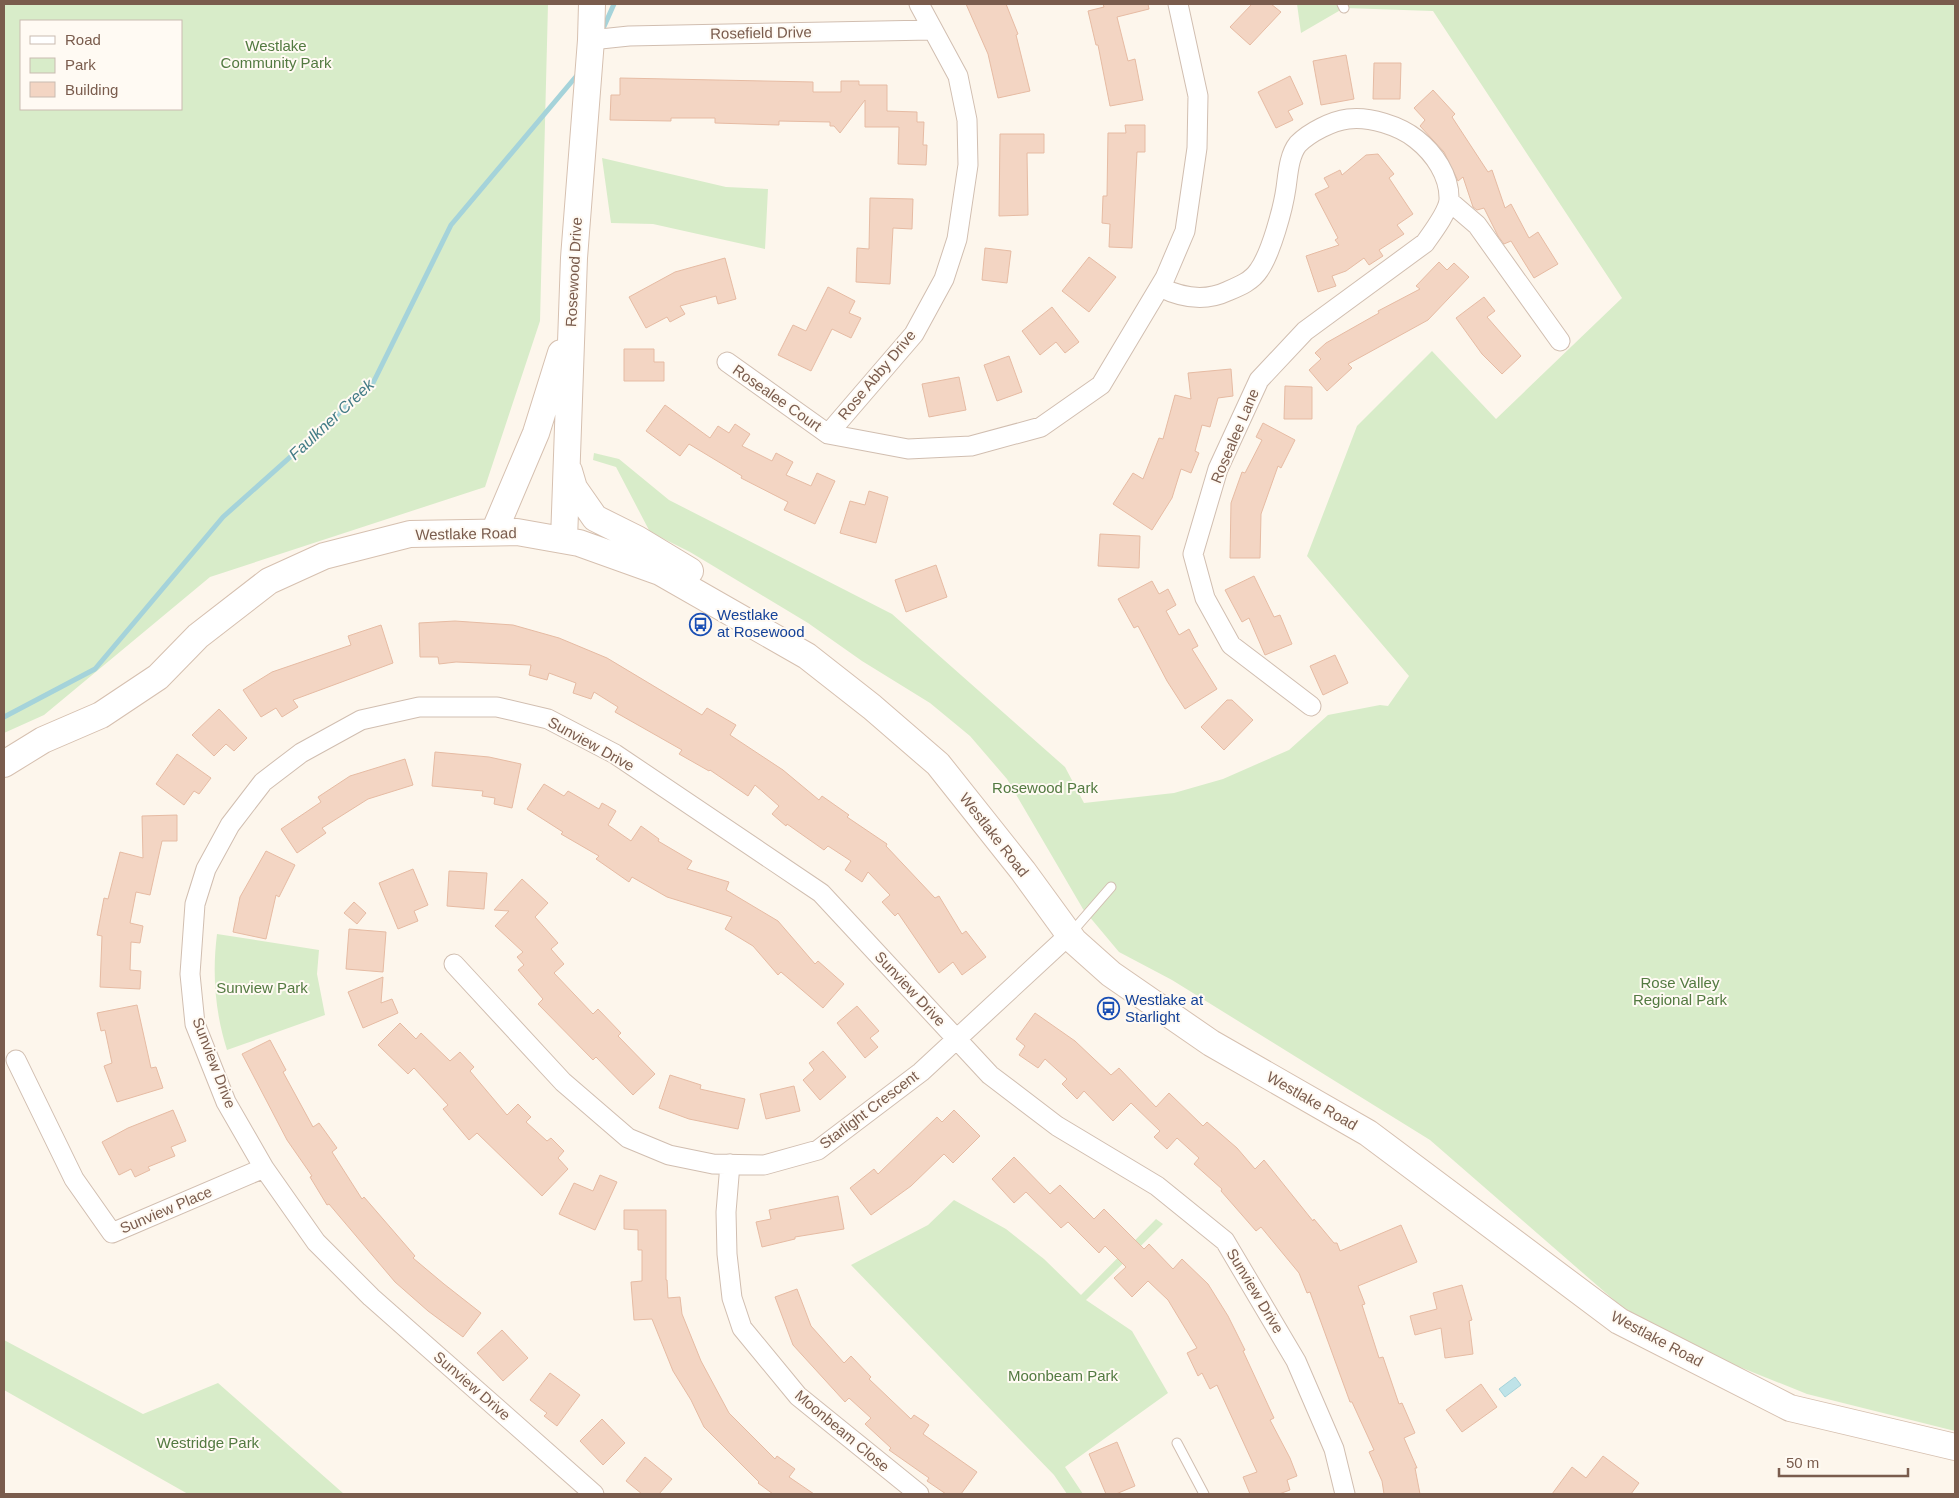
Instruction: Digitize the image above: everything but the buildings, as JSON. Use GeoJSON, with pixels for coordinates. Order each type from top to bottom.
{"type":"FeatureCollection","features":[{"type":"Feature","properties":{"kind":"street","name":"Rosewood Drive"},"geometry":{"type":"LineString","coordinates":[[564,540],[574,258],[591,40],[592,4]]}},
{"type":"Feature","properties":{"kind":"street","name":"Rose Abby Drive"},"geometry":{"type":"LineString","coordinates":[[828,434],[914,334],[944,278],[957,239],[968,166],[967,120],[958,76],[931,30],[919,4]]}},
{"type":"Feature","properties":{"kind":"street"},"geometry":{"type":"LineString","coordinates":[[828,434],[908,449],[971,446],[1041,428],[1101,385],[1160,288],[1185,231],[1197,148],[1198,96],[1178,4]]}},
{"type":"Feature","properties":{"kind":"street","name":"Rosefield Drive"},"geometry":{"type":"LineString","coordinates":[[591,40],[629,36],[931,30]]}},
{"type":"Feature","properties":{"kind":"street"},"geometry":{"type":"LineString","coordinates":[[1160,288],[1172,294],[1213,298],[1245,284],[1259,270],[1276,228],[1290,164],[1298,145],[1337,120],[1357,118],[1382,123],[1410,135],[1427,148],[1442,168],[1449,201],[1477,225],[1560,341]]}},
{"type":"Feature","properties":{"kind":"street","name":"Rosealee Lane"},"geometry":{"type":"LineString","coordinates":[[1311,706],[1231,645],[1205,598],[1193,554],[1218,469],[1259,380],[1305,331],[1425,243],[1438,224],[1449,201]]}},
{"type":"Feature","properties":{"kind":"street"},"geometry":{"type":"LineString","coordinates":[[494,532],[536,433],[572,319]]}},
{"type":"Feature","properties":{"kind":"street","name":"Rosealee Court"},"geometry":{"type":"LineString","coordinates":[[727,362],[828,434]]}},
{"type":"Feature","properties":{"kind":"street"},"geometry":{"type":"LineString","coordinates":[[566,461],[574,488],[595,518],[638,539],[691,571],[742,619]]}},
{"type":"Feature","properties":{"kind":"street","name":"Westlake Road"},"geometry":{"type":"LineString","coordinates":[[4,764],[43,740],[102,715],[150,682],[198,636],[268,581],[324,556],[410,534],[517,532],[579,543],[660,572],[807,656],[872,707],[938,764],[1023,871],[1069,935],[1111,974],[1211,1043],[1368,1133],[1619,1321],[1790,1408],[1955,1447]]}},
{"type":"Feature","properties":{"kind":"street","name":"Sunview Drive"},"geometry":{"type":"LineString","coordinates":[[594,1494],[371,1297],[316,1242],[264,1168],[226,1102],[195,1024],[190,974],[196,904],[206,868],[230,825],[263,782],[301,753],[361,720],[419,707],[496,706],[548,719],[615,754],[821,893],[990,1075],[1056,1126],[1157,1186],[1225,1240],[1296,1361],[1334,1449],[1345,1494]]}},
{"type":"Feature","properties":{"kind":"street","name":"Starlight Crescent"},"geometry":{"type":"LineString","coordinates":[[454,964],[563,1082],[628,1138],[669,1155],[713,1164],[764,1165],[818,1150],[921,1072],[1069,935]]}},
{"type":"Feature","properties":{"kind":"street","name":"Sunview Place"},"geometry":{"type":"LineString","coordinates":[[16,1060],[74,1178],[112,1233],[264,1168]]}},
{"type":"Feature","properties":{"kind":"street","name":"Moonbeam Close"},"geometry":{"type":"LineString","coordinates":[[730,1164],[726,1212],[727,1254],[732,1298],[742,1328],[798,1396],[919,1494]]}},
{"type":"Feature","properties":{"kind":"lane"},"geometry":{"type":"LineString","coordinates":[[1069,935],[1111,888]]}},
{"type":"Feature","properties":{"kind":"lane"},"geometry":{"type":"LineString","coordinates":[[1177,1443],[1204,1494]]}},
{"type":"Feature","properties":{"kind":"green space","name":"Westlake Community Park"},"geometry":{"type":"Polygon","coordinates":[[[4,4],[548,4],[540,321],[485,487],[210,577],[44,715],[4,733],[4,4]]]}},
{"type":"Feature","properties":{"kind":"green space","name":"Rose Valley Regional Park"},"geometry":{"type":"Polygon","coordinates":[[[1297,4],[1955,4],[1955,1431],[1807,1394],[1705,1353],[1622,1307],[1430,1140],[1172,980],[1119,952],[1083,909],[1007,779],[970,736],[930,703],[862,661],[808,623],[690,552],[650,532],[616,467],[593,460],[594,453],[619,459],[669,500],[892,614],[1065,767],[1084,803],[1174,793],[1223,779],[1289,750],[1328,715],[1380,705],[1388,706],[1409,676],[1307,556],[1357,426],[1432,351],[1496,419],[1622,298],[1433,11],[1344,8],[1301,33],[1297,4]]]}},
{"type":"Feature","properties":{"kind":"green space"},"geometry":{"type":"Polygon","coordinates":[[[602,158],[726,187],[768,189],[765,249],[653,224],[611,223],[602,158]]]}},
{"type":"Feature","properties":{"kind":"green space","name":"Sunview Park"},"geometry":{"type":"Polygon","coordinates":[[[217,934],[319,950],[317,974],[325,1015],[227,1050],[217,1007],[215,964],[217,934]]]}},
{"type":"Feature","properties":{"kind":"green space","name":"Moonbeam Park"},"geometry":{"type":"Polygon","coordinates":[[[954,1200],[1006,1229],[1044,1259],[1081,1295],[1156,1219],[1163,1224],[1086,1300],[1132,1331],[1168,1393],[1065,1467],[1083,1494],[1067,1494],[1054,1475],[851,1265],[928,1225],[954,1200]]]}},
{"type":"Feature","properties":{"kind":"green space","name":"Westridge Park"},"geometry":{"type":"Polygon","coordinates":[[[4,1340],[143,1414],[218,1383],[344,1494],[188,1494],[4,1390],[4,1340]]]}},
{"type":"Feature","properties":{"kind":"water"},"geometry":{"type":"Polygon","coordinates":[[[1515,1377],[1521,1385],[1505,1397],[1499,1389],[1515,1377]]]}},
{"type":"Feature","properties":{"kind":"waterway","name":"Faulkner Creek"},"geometry":{"type":"LineString","coordinates":[[602,31],[614,4]]}},
{"type":"Feature","properties":{"kind":"waterway","name":"Faulkner Creek"},"geometry":{"type":"LineString","coordinates":[[4,717],[95,669],[223,517],[373,383],[451,225],[579,73]]}},
{"type":"Feature","properties":{"kind":"place","name":"Westlake at Rosewood"},"geometry":{"type":"Point","coordinates":[701,624]}},
{"type":"Feature","properties":{"kind":"place","name":"Westlake at Starlight"},"geometry":{"type":"Point","coordinates":[1109,1009]}},
{"type":"Feature","properties":{"kind":"park label","name":"Rosewood Park"},"geometry":{"type":"Point","coordinates":[1045,788]}}]}
